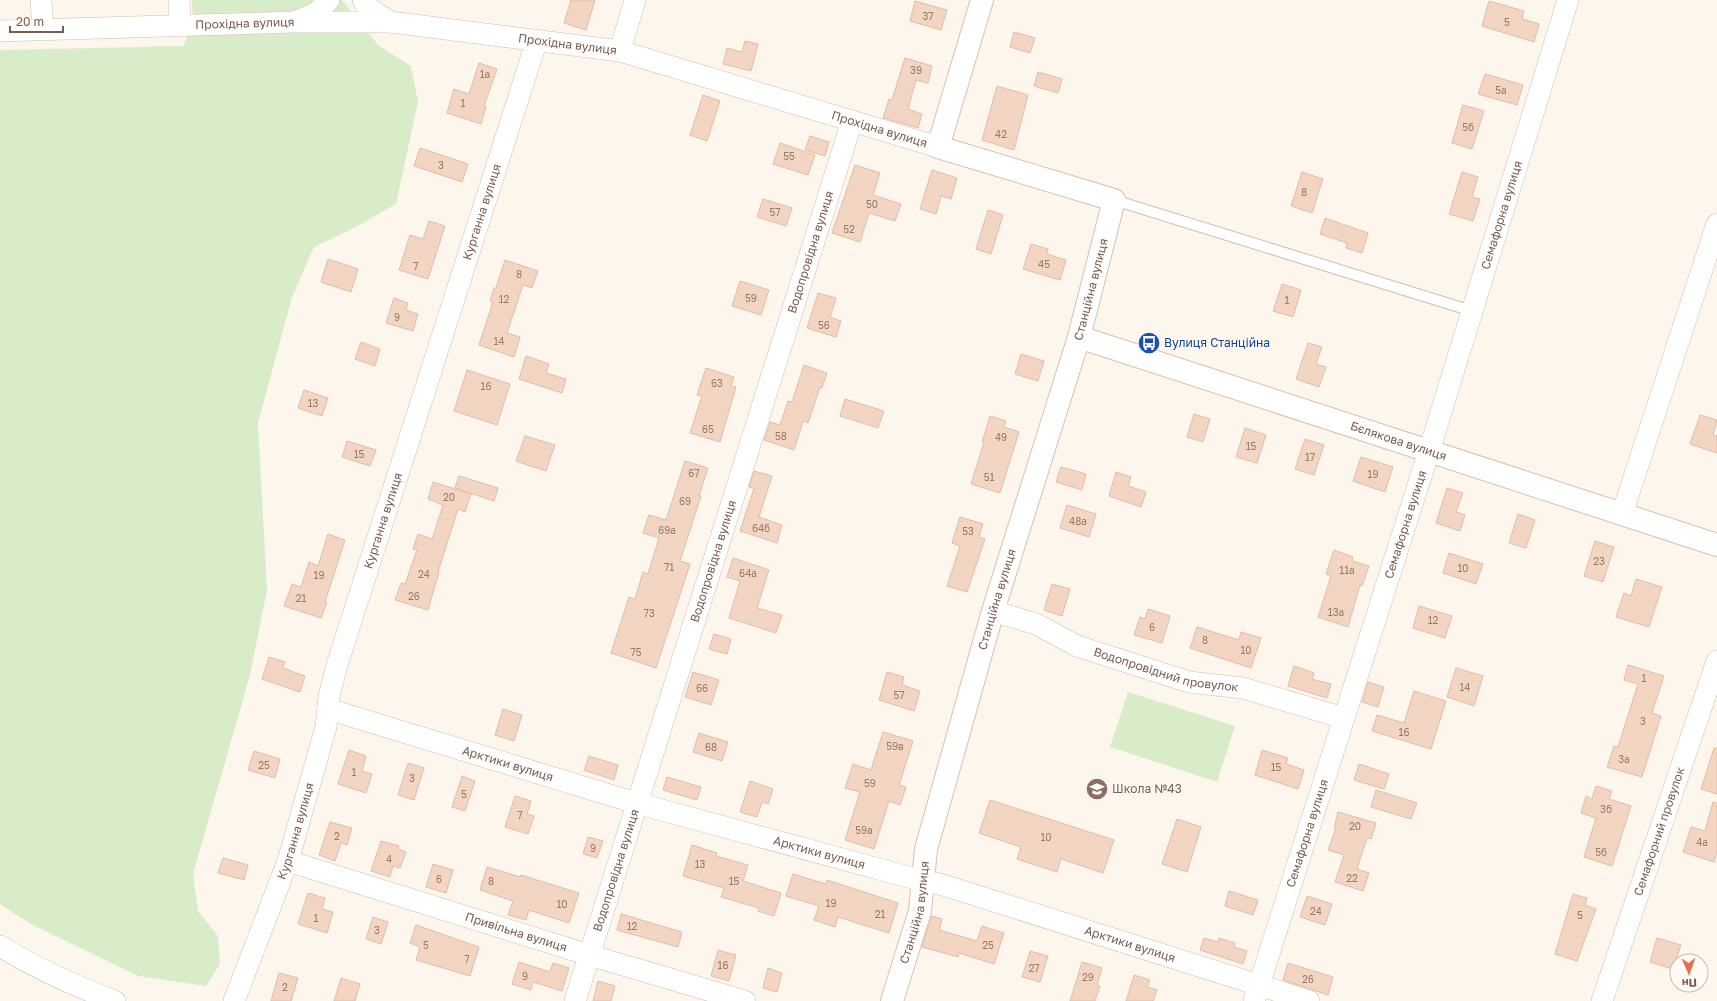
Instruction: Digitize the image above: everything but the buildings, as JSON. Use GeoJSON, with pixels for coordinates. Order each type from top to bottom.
{"type":"FeatureCollection","features":[{"type":"Feature","properties":{"kind":"street"},"geometry":{"type":"LineString","coordinates":[[41,0],[43,30]]}},
{"type":"Feature","properties":{"kind":"street"},"geometry":{"type":"LineString","coordinates":[[178,0],[180,25]]}},
{"type":"Feature","properties":{"kind":"street"},"geometry":{"type":"LineString","coordinates":[[293,22],[316,12],[329,0]]}},
{"type":"Feature","properties":{"kind":"street"},"geometry":{"type":"LineString","coordinates":[[363,0],[366,6],[390,22]]}},
{"type":"Feature","properties":{"kind":"street"},"geometry":{"type":"LineString","coordinates":[[620,51],[635,0]]}},
{"type":"Feature","properties":{"kind":"street"},"geometry":{"type":"LineString","coordinates":[[938,147],[982,0]]}},
{"type":"Feature","properties":{"kind":"street","name":"Семафорна вулиця"},"geometry":{"type":"LineString","coordinates":[[1256,993],[1429,451],[1568,0]]}},
{"type":"Feature","properties":{"kind":"street","name":"Прохідна вулиця"},"geometry":{"type":"LineString","coordinates":[[0,31],[293,22],[390,22],[620,51],[1114,200]]}},
{"type":"Feature","properties":{"kind":"street","name":"Курганна вулиця"},"geometry":{"type":"LineString","coordinates":[[234,1001],[288,861],[326,727],[330,692],[337,665],[537,40]]}},
{"type":"Feature","properties":{"kind":"street","name":"Водопровідна вулиця"},"geometry":{"type":"LineString","coordinates":[[575,1001],[636,803],[852,121]]}},
{"type":"Feature","properties":{"kind":"street","name":"Станційна вулиця"},"geometry":{"type":"LineString","coordinates":[[892,1001],[918,919],[926,849],[993,611],[1079,337],[1114,200]]}},
{"type":"Feature","properties":{"kind":"street"},"geometry":{"type":"LineString","coordinates":[[1622,514],[1717,224]]}},
{"type":"Feature","properties":{"kind":"street","name":"Бєлякова вулиця"},"geometry":{"type":"LineString","coordinates":[[1079,337],[1717,545]]}},
{"type":"Feature","properties":{"kind":"street","name":"Водопровідний провулок"},"geometry":{"type":"LineString","coordinates":[[993,611],[1036,624],[1077,646],[1189,682],[1243,688],[1344,718]]}},
{"type":"Feature","properties":{"kind":"street","name":"Семафорний провулок"},"geometry":{"type":"LineString","coordinates":[[1602,1001],[1717,661]]}},
{"type":"Feature","properties":{"kind":"street","name":"Арктики вулиця"},"geometry":{"type":"LineString","coordinates":[[328,709],[636,803],[923,881],[940,884],[1015,907],[1256,993],[1309,1001]]}},
{"type":"Feature","properties":{"kind":"street","name":"Привільна вулиця"},"geometry":{"type":"LineString","coordinates":[[288,861],[589,955],[745,1001]]}},
{"type":"Feature","properties":{"kind":"street"},"geometry":{"type":"LineString","coordinates":[[0,946],[24,961],[72,985],[115,1001]]}},
{"type":"Feature","properties":{"kind":"lane"},"geometry":{"type":"LineString","coordinates":[[1114,200],[1472,311]]}},
{"type":"Feature","properties":{"kind":"green space"},"geometry":{"type":"Polygon","coordinates":[[[192,0],[342,0],[378,45],[411,66],[418,102],[396,204],[354,228],[314,247],[292,297],[258,423],[267,590],[250,675],[193,874],[198,911],[218,936],[220,964],[206,986],[138,976],[29,923],[0,904],[0,50],[183,46],[193,25],[192,0]]]}},
{"type":"Feature","properties":{"kind":"green space"},"geometry":{"type":"Polygon","coordinates":[[[1128,692],[1235,726],[1217,782],[1110,747],[1128,692]]]}},
{"type":"Feature","properties":{"kind":"place","name":"Вулиця Станційна"},"geometry":{"type":"Point","coordinates":[1149,343]}},
{"type":"Feature","properties":{"kind":"place","name":"Школа №43"},"geometry":{"type":"Point","coordinates":[1097,789]}}]}
